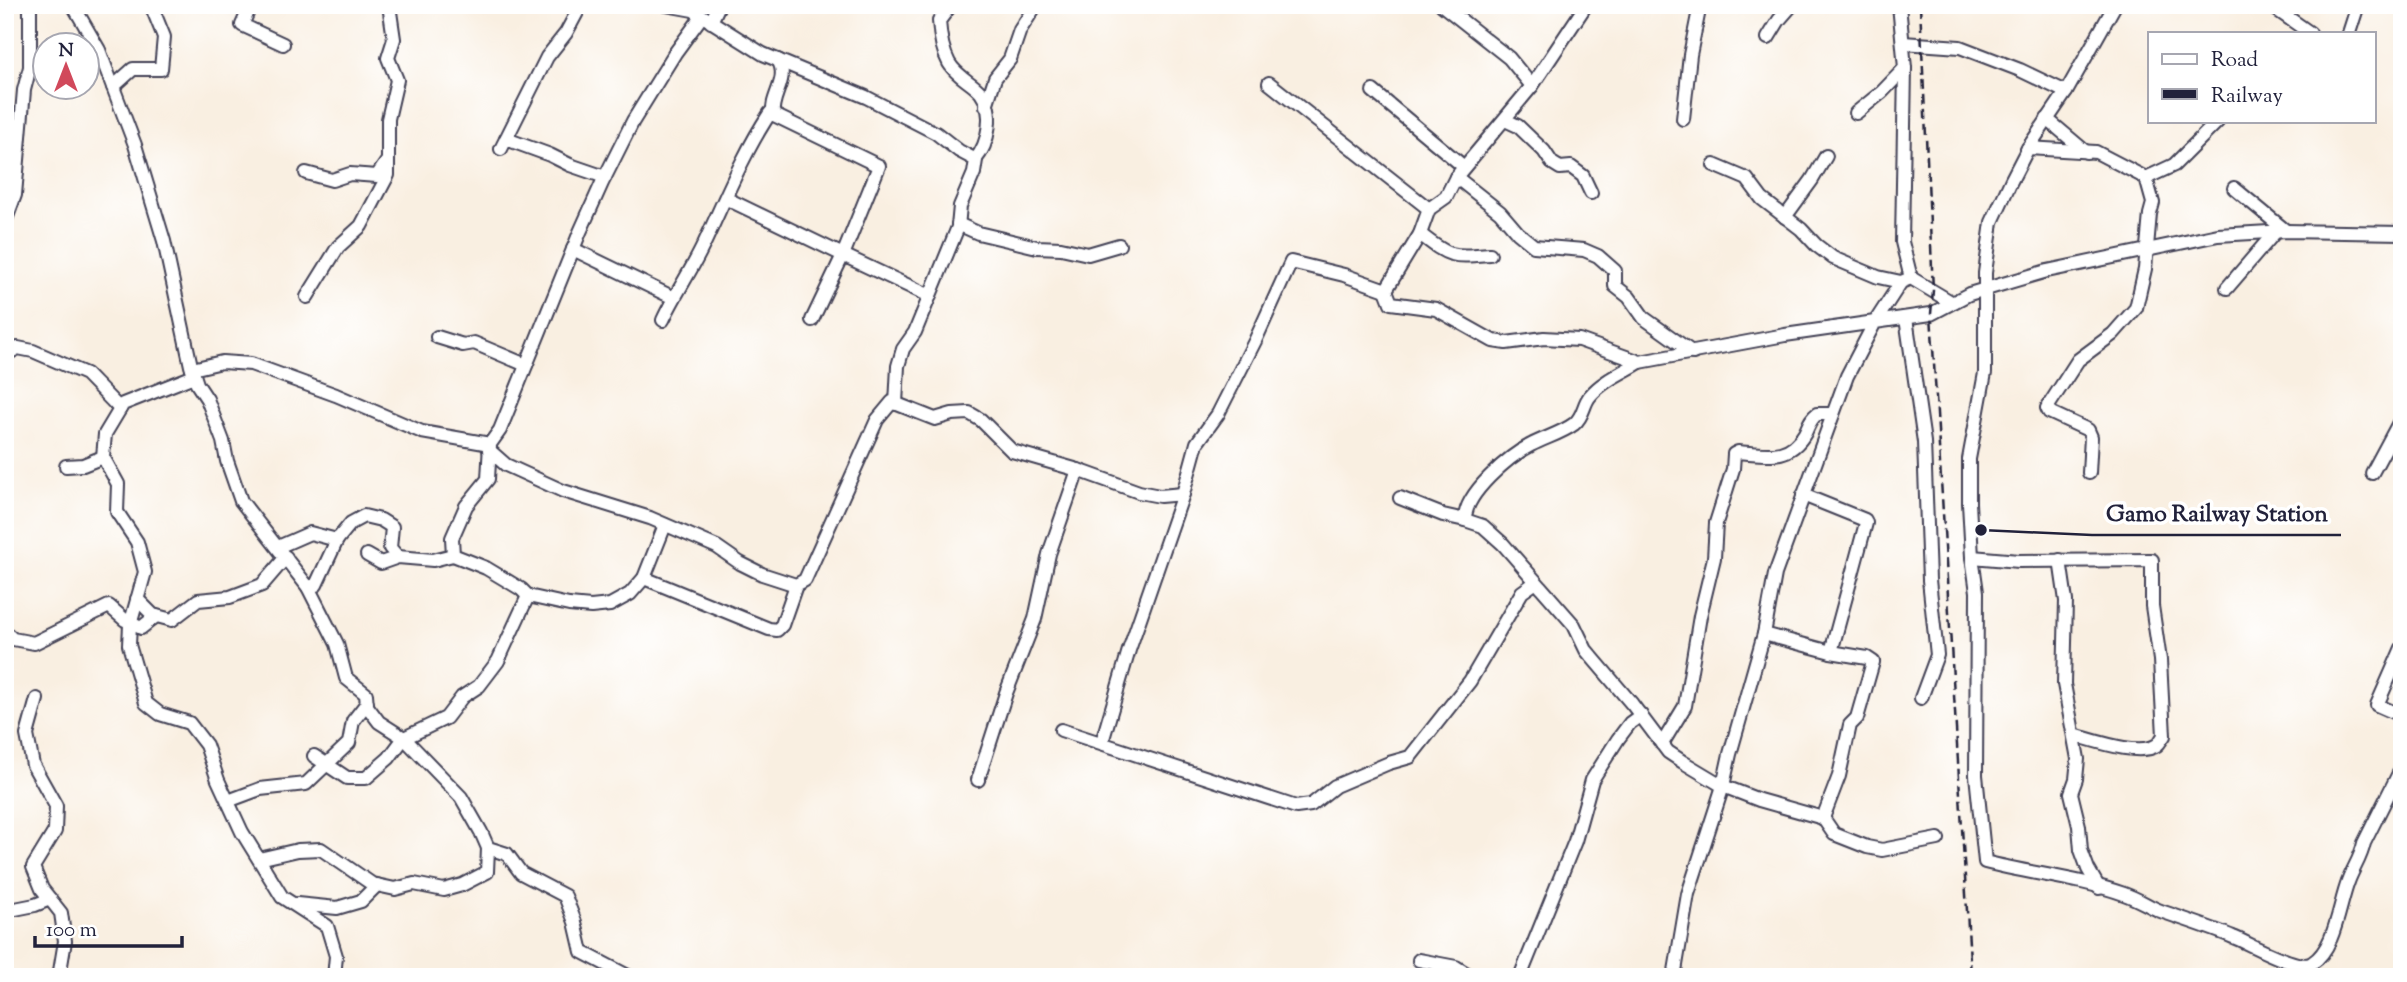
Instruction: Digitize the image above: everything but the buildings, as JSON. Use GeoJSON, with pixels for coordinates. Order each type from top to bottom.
{"type":"FeatureCollection","features":[{"type":"Feature","properties":{"kind":"street"},"geometry":{"type":"LineString","coordinates":[[5,222],[24,90],[30,67],[30,5]]}},
{"type":"Feature","properties":{"kind":"street"},"geometry":{"type":"LineString","coordinates":[[73,5],[99,50],[135,145],[163,241],[193,373],[207,399],[223,441],[241,501],[308,587],[337,644],[345,678],[366,694],[367,703],[379,722],[404,738],[461,797],[488,848],[486,872],[462,885],[444,890],[414,884],[395,889],[372,884],[321,849],[298,850],[259,859]]}},
{"type":"Feature","properties":{"kind":"street"},"geometry":{"type":"LineString","coordinates":[[113,87],[133,69],[161,69],[164,37],[151,5]]}},
{"type":"Feature","properties":{"kind":"street"},"geometry":{"type":"LineString","coordinates":[[251,5],[242,24],[283,44]]}},
{"type":"Feature","properties":{"kind":"street"},"geometry":{"type":"LineString","coordinates":[[307,297],[338,247],[361,226],[388,175],[388,119],[397,80],[388,58],[394,39],[389,5]]}},
{"type":"Feature","properties":{"kind":"street"},"geometry":{"type":"LineString","coordinates":[[582,5],[543,65],[503,144],[550,155],[570,166],[606,177]]}},
{"type":"Feature","properties":{"kind":"street"},"geometry":{"type":"LineString","coordinates":[[666,5],[693,10],[763,54],[866,97],[936,133],[975,160]]}},
{"type":"Feature","properties":{"kind":"street"},"geometry":{"type":"LineString","coordinates":[[453,555],[452,538],[466,506],[488,479],[490,447],[500,430],[573,248],[606,177],[640,110],[675,53],[719,5]]}},
{"type":"Feature","properties":{"kind":"street"},"geometry":{"type":"LineString","coordinates":[[896,404],[898,366],[903,349],[915,332],[930,296],[958,224],[960,206],[974,173],[975,160],[984,150],[987,137],[986,106],[981,93],[959,76],[945,55],[940,40],[939,21],[951,5]]}},
{"type":"Feature","properties":{"kind":"street"},"geometry":{"type":"LineString","coordinates":[[986,106],[995,78],[1010,58],[1020,30],[1036,5]]}},
{"type":"Feature","properties":{"kind":"street"},"geometry":{"type":"LineString","coordinates":[[1442,5],[1509,58],[1532,86]]}},
{"type":"Feature","properties":{"kind":"street"},"geometry":{"type":"LineString","coordinates":[[1386,290],[1420,234],[1429,209],[1446,197],[1460,172],[1532,86],[1586,5]]}},
{"type":"Feature","properties":{"kind":"street"},"geometry":{"type":"LineString","coordinates":[[1683,119],[1700,5]]}},
{"type":"Feature","properties":{"kind":"street"},"geometry":{"type":"LineString","coordinates":[[1768,38],[1792,5]]}},
{"type":"Feature","properties":{"kind":"street"},"geometry":{"type":"LineString","coordinates":[[1674,977],[1688,894],[1723,786],[1764,634],[1775,574],[1854,359],[1867,341],[1875,322],[1906,280],[1902,242],[1905,68],[1899,5]]}},
{"type":"Feature","properties":{"kind":"street"},"geometry":{"type":"LineString","coordinates":[[2115,5],[2066,92],[2028,148],[1993,222],[1985,273],[1985,373],[1969,459],[1972,557],[1977,593],[1976,775],[1985,862],[2124,894],[2298,965],[2311,964],[2324,949],[2336,923],[2351,873],[2402,767]]}},
{"type":"Feature","properties":{"kind":"street"},"geometry":{"type":"LineString","coordinates":[[2270,5],[2308,32]]}},
{"type":"Feature","properties":{"kind":"street"},"geometry":{"type":"LineString","coordinates":[[2349,32],[2358,5]]}},
{"type":"Feature","properties":{"kind":"street"},"geometry":{"type":"LineString","coordinates":[[1903,43],[1960,47],[2020,70],[2066,92]]}},
{"type":"Feature","properties":{"kind":"street"},"geometry":{"type":"LineString","coordinates":[[773,115],[771,104],[782,76],[782,67],[778,60]]}},
{"type":"Feature","properties":{"kind":"street"},"geometry":{"type":"LineString","coordinates":[[1856,113],[1882,92],[1905,68]]}},
{"type":"Feature","properties":{"kind":"street"},"geometry":{"type":"LineString","coordinates":[[1269,83],[1429,209]]}},
{"type":"Feature","properties":{"kind":"street"},"geometry":{"type":"LineString","coordinates":[[1373,90],[1460,172],[1518,233],[1534,246],[1584,250],[1598,256],[1615,271],[1615,286],[1629,297],[1644,318],[1693,353]]}},
{"type":"Feature","properties":{"kind":"street"},"geometry":{"type":"LineString","coordinates":[[663,320],[703,246],[754,138],[770,113],[879,166],[843,255],[812,320]]}},
{"type":"Feature","properties":{"kind":"street"},"geometry":{"type":"LineString","coordinates":[[2047,119],[2086,152]]}},
{"type":"Feature","properties":{"kind":"street"},"geometry":{"type":"LineString","coordinates":[[1505,120],[1518,126],[1544,151],[1552,163],[1560,168],[1570,167],[1583,176],[1591,193]]}},
{"type":"Feature","properties":{"kind":"street"},"geometry":{"type":"LineString","coordinates":[[2146,178],[2174,165],[2217,122]]}},
{"type":"Feature","properties":{"kind":"street"},"geometry":{"type":"LineString","coordinates":[[2028,148],[2096,152],[2146,178],[2153,203],[2145,269],[2136,307],[2113,334],[2078,360],[2047,408],[2049,412],[2088,430],[2091,437],[2089,472]]}},
{"type":"Feature","properties":{"kind":"street"},"geometry":{"type":"LineString","coordinates":[[1785,217],[1826,156]]}},
{"type":"Feature","properties":{"kind":"street"},"geometry":{"type":"LineString","coordinates":[[306,173],[332,180],[349,174],[377,176],[388,160]]}},
{"type":"Feature","properties":{"kind":"street"},"geometry":{"type":"LineString","coordinates":[[1714,165],[1747,179],[1762,199],[1833,258],[1878,276],[1906,280],[1951,302]]}},
{"type":"Feature","properties":{"kind":"street"},"geometry":{"type":"LineString","coordinates":[[2234,188],[2281,231]]}},
{"type":"Feature","properties":{"kind":"street"},"geometry":{"type":"LineString","coordinates":[[725,198],[930,296]]}},
{"type":"Feature","properties":{"kind":"street"},"geometry":{"type":"LineString","coordinates":[[958,224],[978,233],[1037,247],[1060,248],[1088,254],[1119,245]]}},
{"type":"Feature","properties":{"kind":"street"},"geometry":{"type":"LineString","coordinates":[[2227,288],[2281,231]]}},
{"type":"Feature","properties":{"kind":"street"},"geometry":{"type":"LineString","coordinates":[[1465,520],[1464,512],[1472,497],[1506,460],[1530,445],[1573,425],[1580,418],[1590,396],[1606,382],[1640,362],[1785,335],[1931,314],[1951,302],[1985,289],[2085,262],[2218,236],[2281,231],[2402,233]]}},
{"type":"Feature","properties":{"kind":"street"},"geometry":{"type":"LineString","coordinates":[[1420,234],[1442,252],[1460,256],[1490,254]]}},
{"type":"Feature","properties":{"kind":"street"},"geometry":{"type":"LineString","coordinates":[[573,248],[674,298]]}},
{"type":"Feature","properties":{"kind":"street"},"geometry":{"type":"LineString","coordinates":[[1102,742],[1129,650],[1184,494],[1198,443],[1218,414],[1291,262],[1344,275],[1386,290],[1391,303],[1436,309],[1493,341],[1506,344],[1544,338],[1578,340],[1640,362]]}},
{"type":"Feature","properties":{"kind":"street"},"geometry":{"type":"LineString","coordinates":[[1906,318],[1924,442],[1929,580],[1937,655],[1921,698]]}},
{"type":"Feature","properties":{"kind":"street"},"geometry":{"type":"LineString","coordinates":[[437,337],[463,345],[474,343],[526,365]]}},
{"type":"Feature","properties":{"kind":"street"},"geometry":{"type":"LineString","coordinates":[[5,355],[18,348],[33,351],[86,374],[120,409]]}},
{"type":"Feature","properties":{"kind":"street"},"geometry":{"type":"LineString","coordinates":[[334,977],[336,956],[324,925],[282,897],[242,832],[206,745],[189,723],[160,714],[146,703],[129,645],[130,623],[145,572],[137,542],[117,512],[118,484],[103,457],[105,434],[123,404],[222,362],[251,364],[336,394],[422,432],[490,447],[506,465],[563,491],[629,510],[718,547],[740,563],[762,574],[796,585]]}},
{"type":"Feature","properties":{"kind":"street"},"geometry":{"type":"LineString","coordinates":[[644,578],[777,630],[782,625],[796,585],[805,580],[877,420],[892,402],[935,419],[969,413],[981,420],[1012,451],[1078,470],[1139,492],[1160,496],[1184,494]]}},
{"type":"Feature","properties":{"kind":"street"},"geometry":{"type":"LineString","coordinates":[[1662,744],[1685,706],[1691,664],[1714,558],[1716,523],[1734,454],[1776,455],[1793,449],[1811,419],[1817,414],[1832,414]]}},
{"type":"Feature","properties":{"kind":"street"},"geometry":{"type":"LineString","coordinates":[[2372,473],[2402,416]]}},
{"type":"Feature","properties":{"kind":"street"},"geometry":{"type":"LineString","coordinates":[[66,466],[83,465],[103,457]]}},
{"type":"Feature","properties":{"kind":"street"},"geometry":{"type":"LineString","coordinates":[[978,780],[1006,694],[1035,619],[1049,554],[1078,470]]}},
{"type":"Feature","properties":{"kind":"street"},"geometry":{"type":"LineString","coordinates":[[1803,495],[1865,520],[1866,523],[1830,652]]}},
{"type":"Feature","properties":{"kind":"street"},"geometry":{"type":"LineString","coordinates":[[1400,498],[1443,515],[1483,526],[1503,544],[1574,625],[1586,650],[1641,715],[1668,752],[1682,762],[1723,786],[1759,800],[1824,818],[1835,834],[1867,847],[1882,850],[1938,839]]}},
{"type":"Feature","properties":{"kind":"street"},"geometry":{"type":"LineString","coordinates":[[308,587],[316,585],[337,540],[351,523],[364,516],[381,520],[392,527],[390,548],[398,557]]}},
{"type":"Feature","properties":{"kind":"street"},"geometry":{"type":"LineString","coordinates":[[367,555],[381,563],[398,557],[433,560],[453,555],[486,568],[528,596],[591,607],[610,605],[630,594],[644,578],[666,525]]}},
{"type":"Feature","properties":{"kind":"street"},"geometry":{"type":"LineString","coordinates":[[137,599],[156,616],[172,620],[198,600],[229,597],[262,585],[282,552],[310,533],[337,540]]}},
{"type":"Feature","properties":{"kind":"street"},"geometry":{"type":"LineString","coordinates":[[1972,557],[2019,561],[2152,559],[2152,606],[2160,660],[2164,736],[2156,745],[2144,749],[2127,748],[2074,735]]}},
{"type":"Feature","properties":{"kind":"street"},"geometry":{"type":"LineString","coordinates":[[2060,560],[2066,601],[2064,684],[2068,717],[2078,759],[2077,779],[2071,793],[2079,826],[2081,850],[2088,870],[2099,888]]}},
{"type":"Feature","properties":{"kind":"street"},"geometry":{"type":"LineString","coordinates":[[1061,730],[1296,807],[1311,805],[1335,786],[1388,763],[1410,757],[1470,681],[1522,592],[1536,582]]}},
{"type":"Feature","properties":{"kind":"street"},"geometry":{"type":"LineString","coordinates":[[313,756],[347,778],[366,778],[389,758],[404,738],[446,718],[462,697],[479,686],[498,661],[528,596]]}},
{"type":"Feature","properties":{"kind":"street"},"geometry":{"type":"LineString","coordinates":[[5,632],[13,639],[34,643],[53,631],[109,606],[130,623],[141,628],[156,616]]}},
{"type":"Feature","properties":{"kind":"street"},"geometry":{"type":"LineString","coordinates":[[1764,634],[1830,652],[1867,658],[1873,662],[1857,718],[1850,725],[1839,776],[1824,818]]}},
{"type":"Feature","properties":{"kind":"street"},"geometry":{"type":"LineString","coordinates":[[2402,648],[2377,705],[2402,716]]}},
{"type":"Feature","properties":{"kind":"street"},"geometry":{"type":"LineString","coordinates":[[37,699],[27,734],[33,765],[55,806],[55,831],[33,867],[42,889],[61,913],[65,941],[59,977]]}},
{"type":"Feature","properties":{"kind":"street"},"geometry":{"type":"LineString","coordinates":[[228,801],[260,789],[306,784],[349,743],[353,721],[367,703]]}},
{"type":"Feature","properties":{"kind":"street"},"geometry":{"type":"LineString","coordinates":[[1520,977],[1575,841],[1592,780],[1630,723],[1641,715]]}},
{"type":"Feature","properties":{"kind":"street"},"geometry":{"type":"LineString","coordinates":[[488,848],[507,854],[521,873],[565,896],[582,952],[630,977]]}},
{"type":"Feature","properties":{"kind":"street"},"geometry":{"type":"LineString","coordinates":[[293,903],[337,908],[361,901],[377,885]]}},
{"type":"Feature","properties":{"kind":"street"},"geometry":{"type":"LineString","coordinates":[[5,911],[50,899]]}},
{"type":"Feature","properties":{"kind":"street"},"geometry":{"type":"LineString","coordinates":[[324,925],[344,906]]}},
{"type":"Feature","properties":{"kind":"street"},"geometry":{"type":"LineString","coordinates":[[1419,960],[1456,967],[1472,977]]}},
{"type":"Feature","properties":{"kind":"railway"},"geometry":{"type":"LineString","coordinates":[[1920,5],[1933,290],[1931,314],[1971,977]]}},
{"type":"Feature","properties":{"kind":"place","name":"Gamo Railway Station"},"geometry":{"type":"Point","coordinates":[1981,530]}}]}
